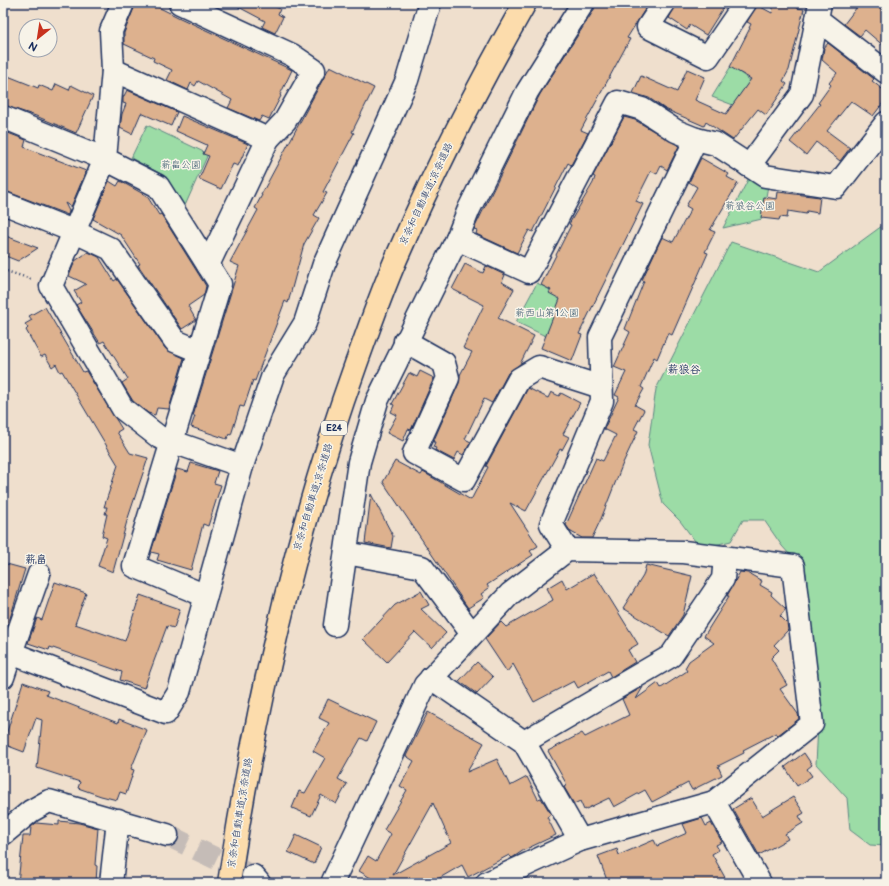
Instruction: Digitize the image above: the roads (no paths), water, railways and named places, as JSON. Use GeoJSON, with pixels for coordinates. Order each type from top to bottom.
{"type":"FeatureCollection","features":[{"type":"Feature","properties":{"kind":"highway","name":"京奈和自動車道;京奈道路"},"geometry":{"type":"LineString","coordinates":[[216,883],[227,810],[263,636],[302,486],[327,409],[392,241],[441,133],[510,3]]}},
{"type":"Feature","properties":{"kind":"highway","name":"京奈和自動車道;京奈道路"},"geometry":{"type":"LineString","coordinates":[[229,883],[252,744],[274,640],[294,562],[338,414],[399,252],[452,138],[525,3]]}},
{"type":"Feature","properties":{"kind":"street"},"geometry":{"type":"LineString","coordinates":[[124,3],[111,31],[113,70],[105,159],[73,231],[51,286],[123,409],[159,437],[242,466]]}},
{"type":"Feature","properties":{"kind":"street"},"geometry":{"type":"LineString","coordinates":[[180,3],[292,55],[314,70],[285,121],[268,139],[208,265]]}},
{"type":"Feature","properties":{"kind":"street"},"geometry":{"type":"LineString","coordinates":[[10,653],[166,713],[178,692],[242,466],[273,375],[305,323],[324,264],[407,80],[430,3]]}},
{"type":"Feature","properties":{"kind":"street"},"geometry":{"type":"LineString","coordinates":[[335,625],[359,462],[377,401],[527,92],[583,3]]}},
{"type":"Feature","properties":{"kind":"street"},"geometry":{"type":"LineString","coordinates":[[664,3],[648,27],[708,57],[745,3]]}},
{"type":"Feature","properties":{"kind":"street"},"geometry":{"type":"LineString","coordinates":[[818,11],[886,72]]}},
{"type":"Feature","properties":{"kind":"street"},"geometry":{"type":"LineString","coordinates":[[749,166],[802,94],[818,11]]}},
{"type":"Feature","properties":{"kind":"street"},"geometry":{"type":"LineString","coordinates":[[113,70],[268,139]]}},
{"type":"Feature","properties":{"kind":"street"},"geometry":{"type":"LineString","coordinates":[[457,238],[529,272],[618,102],[642,109],[676,131],[696,139],[716,144],[764,176],[836,187],[886,123]]}},
{"type":"Feature","properties":{"kind":"street"},"geometry":{"type":"LineString","coordinates":[[3,117],[105,159],[158,186],[220,284],[134,566],[206,596]]}},
{"type":"Feature","properties":{"kind":"street"},"geometry":{"type":"LineString","coordinates":[[567,550],[551,524],[602,401],[600,337],[696,139]]}},
{"type":"Feature","properties":{"kind":"street"},"geometry":{"type":"LineString","coordinates":[[3,203],[73,231],[111,249],[175,341],[199,351]]}},
{"type":"Feature","properties":{"kind":"street"},"geometry":{"type":"LineString","coordinates":[[405,341],[444,363],[448,378],[414,453],[464,480],[519,379],[539,367],[601,387]]}},
{"type":"Feature","properties":{"kind":"street"},"geometry":{"type":"LineString","coordinates":[[334,883],[333,881],[425,685],[510,594],[567,550],[683,552],[793,566],[812,724],[714,802],[580,840],[487,883]]}},
{"type":"Feature","properties":{"kind":"street"},"geometry":{"type":"LineString","coordinates":[[346,553],[422,567],[472,634]]}},
{"type":"Feature","properties":{"kind":"street"},"geometry":{"type":"LineString","coordinates":[[524,742],[671,656],[723,579],[724,557]]}},
{"type":"Feature","properties":{"kind":"street"},"geometry":{"type":"LineString","coordinates":[[3,677],[10,653],[39,574]]}},
{"type":"Feature","properties":{"kind":"street"},"geometry":{"type":"LineString","coordinates":[[431,678],[524,742],[580,840]]}},
{"type":"Feature","properties":{"kind":"street"},"geometry":{"type":"LineString","coordinates":[[3,834],[31,811],[49,801],[167,835]]}},
{"type":"Feature","properties":{"kind":"street"},"geometry":{"type":"LineString","coordinates":[[714,802],[760,883]]}},
{"type":"Feature","properties":{"kind":"street"},"geometry":{"type":"LineString","coordinates":[[111,883],[118,820]]}},
{"type":"Feature","properties":{"kind":"tunnel"},"geometry":{"type":"LineString","coordinates":[[167,835],[248,874]]}},
{"type":"Feature","properties":{"kind":"district","name":"薪狼谷"},"geometry":{"type":"Point","coordinates":[684,369]}},
{"type":"Feature","properties":{"kind":"district","name":"薪畠"},"geometry":{"type":"Point","coordinates":[36,559]}},
{"type":"Feature","properties":{"kind":"park label","name":"薪畠公園"},"geometry":{"type":"Point","coordinates":[181,165]}},
{"type":"Feature","properties":{"kind":"park label","name":"薪狼谷公園"},"geometry":{"type":"Point","coordinates":[750,206]}},
{"type":"Feature","properties":{"kind":"park label","name":"薪西山第1公園"},"geometry":{"type":"Point","coordinates":[547,313]}}]}
